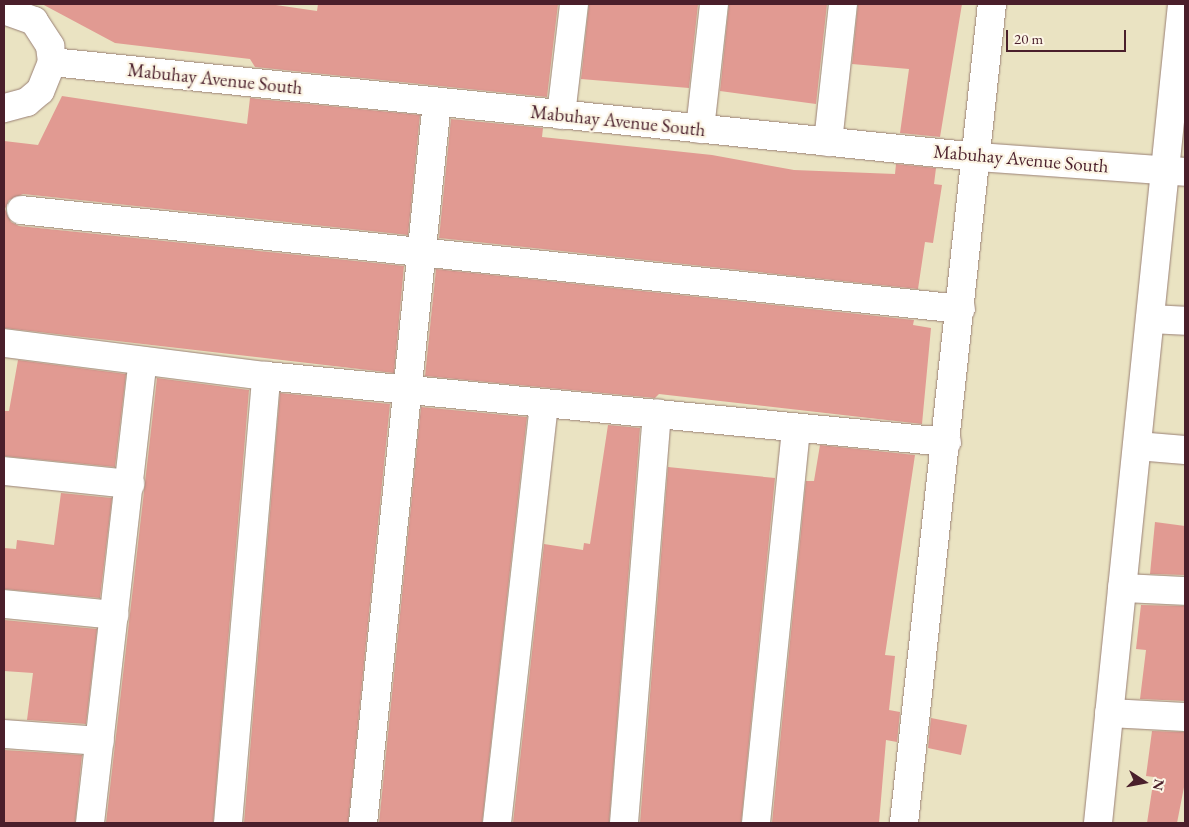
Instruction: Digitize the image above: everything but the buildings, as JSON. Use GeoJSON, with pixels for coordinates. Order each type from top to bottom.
{"type":"FeatureCollection","features":[{"type":"Feature","properties":{"kind":"street"},"geometry":{"type":"LineString","coordinates":[[561,115],[574,4]]}},
{"type":"Feature","properties":{"kind":"street"},"geometry":{"type":"LineString","coordinates":[[700,129],[714,4]]}},
{"type":"Feature","properties":{"kind":"street"},"geometry":{"type":"LineString","coordinates":[[828,142],[843,4]]}},
{"type":"Feature","properties":{"kind":"street"},"geometry":{"type":"LineString","coordinates":[[904,823],[978,157],[992,4]]}},
{"type":"Feature","properties":{"kind":"street"},"geometry":{"type":"LineString","coordinates":[[4,108],[27,102],[40,91],[52,62],[44,32],[17,9]]}},
{"type":"Feature","properties":{"kind":"street"},"geometry":{"type":"LineString","coordinates":[[1098,823],[1150,319],[1176,171],[1183,14]]}},
{"type":"Feature","properties":{"kind":"street","name":"Mabuhay Avenue South"},"geometry":{"type":"LineString","coordinates":[[52,62],[978,157],[1176,171]]}},
{"type":"Feature","properties":{"kind":"street"},"geometry":{"type":"LineString","coordinates":[[363,823],[420,251],[437,102]]}},
{"type":"Feature","properties":{"kind":"street"},"geometry":{"type":"LineString","coordinates":[[21,210],[961,309]]}},
{"type":"Feature","properties":{"kind":"street"},"geometry":{"type":"LineString","coordinates":[[1150,319],[1185,321]]}},
{"type":"Feature","properties":{"kind":"street"},"geometry":{"type":"LineString","coordinates":[[4,343],[266,376],[406,388],[544,405],[657,413],[796,429],[947,442]]}},
{"type":"Feature","properties":{"kind":"street"},"geometry":{"type":"LineString","coordinates":[[90,823],[144,361]]}},
{"type":"Feature","properties":{"kind":"street"},"geometry":{"type":"LineString","coordinates":[[228,823],[266,376]]}},
{"type":"Feature","properties":{"kind":"street"},"geometry":{"type":"LineString","coordinates":[[497,823],[544,405]]}},
{"type":"Feature","properties":{"kind":"street"},"geometry":{"type":"LineString","coordinates":[[624,823],[657,413]]}},
{"type":"Feature","properties":{"kind":"street"},"geometry":{"type":"LineString","coordinates":[[756,823],[796,429]]}},
{"type":"Feature","properties":{"kind":"street"},"geometry":{"type":"LineString","coordinates":[[1137,446],[1185,450]]}},
{"type":"Feature","properties":{"kind":"street"},"geometry":{"type":"LineString","coordinates":[[4,471],[130,484]]}},
{"type":"Feature","properties":{"kind":"street"},"geometry":{"type":"LineString","coordinates":[[1122,588],[1185,591]]}},
{"type":"Feature","properties":{"kind":"street"},"geometry":{"type":"LineString","coordinates":[[4,604],[114,615]]}},
{"type":"Feature","properties":{"kind":"street"},"geometry":{"type":"LineString","coordinates":[[1109,713],[1185,717]]}},
{"type":"Feature","properties":{"kind":"street"},"geometry":{"type":"LineString","coordinates":[[4,734],[100,741]]}}]}
